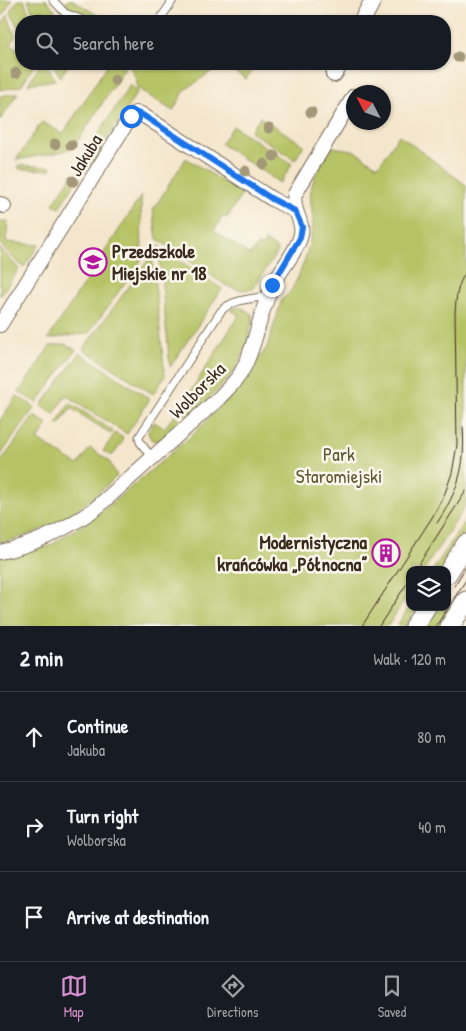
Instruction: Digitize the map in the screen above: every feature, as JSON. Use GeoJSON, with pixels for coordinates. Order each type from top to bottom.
{"type":"FeatureCollection","features":[{"type":"Feature","properties":{"kind":"main road"},"geometry":{"type":"LineString","coordinates":[[451,568],[466,544]]}},
{"type":"Feature","properties":{"kind":"main road"},"geometry":{"type":"LineString","coordinates":[[450,626],[466,601]]}},
{"type":"Feature","properties":{"kind":"main road"},"geometry":{"type":"LineString","coordinates":[[414,626],[423,611]]}},
{"type":"Feature","properties":{"kind":"street"},"geometry":{"type":"LineString","coordinates":[[365,15],[373,0]]}},
{"type":"Feature","properties":{"kind":"street","name":"Wolborska"},"geometry":{"type":"LineString","coordinates":[[0,552],[16,548],[74,523],[95,509],[217,400],[241,372],[247,360],[267,296],[300,238],[302,227],[295,211],[293,200],[297,188],[346,109]]}},
{"type":"Feature","properties":{"kind":"street","name":"Jakuba"},"geometry":{"type":"LineString","coordinates":[[0,326],[131,116],[135,113],[141,114],[272,199],[295,211]]}},
{"type":"Feature","properties":{"kind":"lane"},"geometry":{"type":"LineString","coordinates":[[53,0],[65,13],[70,15]]}},
{"type":"Feature","properties":{"kind":"lane"},"geometry":{"type":"LineString","coordinates":[[163,15],[173,0]]}},
{"type":"Feature","properties":{"kind":"lane"},"geometry":{"type":"LineString","coordinates":[[152,458],[140,442],[139,437],[221,310],[233,303],[267,296]]}},
{"type":"Feature","properties":{"kind":"green space"},"geometry":{"type":"Polygon","coordinates":[[[0,0],[12,0],[0,20],[0,0]]]}},
{"type":"Feature","properties":{"kind":"green space"},"geometry":{"type":"Polygon","coordinates":[[[18,0],[24,0],[30,15],[15,15],[15,21],[10,11],[18,0]]]}},
{"type":"Feature","properties":{"kind":"green space"},"geometry":{"type":"Polygon","coordinates":[[[28,0],[47,0],[56,12],[52,15],[43,10],[40,15],[34,15],[28,0]]]}},
{"type":"Feature","properties":{"kind":"green space"},"geometry":{"type":"Polygon","coordinates":[[[68,0],[73,0],[97,15],[86,15],[64,6],[68,0]]]}},
{"type":"Feature","properties":{"kind":"green space"},"geometry":{"type":"Polygon","coordinates":[[[8,15],[15,36],[11,44],[15,47],[15,70],[31,70],[21,86],[0,90],[0,27],[8,15]]]}},
{"type":"Feature","properties":{"kind":"green space"},"geometry":{"type":"Polygon","coordinates":[[[36,70],[50,70],[55,80],[28,84],[36,70]]]}},
{"type":"Feature","properties":{"kind":"green space"},"geometry":{"type":"Polygon","coordinates":[[[56,70],[65,70],[60,77],[56,70]]]}},
{"type":"Feature","properties":{"kind":"green space"},"geometry":{"type":"Polygon","coordinates":[[[104,70],[124,70],[74,147],[61,152],[16,160],[42,122],[63,134],[104,70]]]}},
{"type":"Feature","properties":{"kind":"green space"},"geometry":{"type":"Polygon","coordinates":[[[132,70],[218,70],[212,71],[185,90],[173,111],[137,88],[136,79],[132,70]]]}},
{"type":"Feature","properties":{"kind":"green space"},"geometry":{"type":"Polygon","coordinates":[[[233,70],[253,70],[246,79],[233,70]]]}},
{"type":"Feature","properties":{"kind":"green space"},"geometry":{"type":"Polygon","coordinates":[[[130,85],[138,91],[89,168],[80,162],[130,85]]]}},
{"type":"Feature","properties":{"kind":"green space"},"geometry":{"type":"Polygon","coordinates":[[[18,93],[0,120],[0,96],[18,93]]]}},
{"type":"Feature","properties":{"kind":"green space"},"geometry":{"type":"Polygon","coordinates":[[[260,117],[304,145],[295,160],[250,131],[260,117]]]}},
{"type":"Feature","properties":{"kind":"green space"},"geometry":{"type":"Polygon","coordinates":[[[233,126],[292,164],[280,183],[221,144],[233,126]]]}},
{"type":"Feature","properties":{"kind":"green space","name":"Park Staromiejski"},"geometry":{"type":"Polygon","coordinates":[[[399,135],[466,185],[466,502],[463,510],[427,566],[406,566],[406,598],[388,626],[0,626],[0,557],[50,546],[104,510],[196,432],[248,375],[267,347],[282,299],[293,288],[303,265],[313,223],[311,189],[316,175],[331,147],[353,150],[379,165],[399,135]]]}},
{"type":"Feature","properties":{"kind":"green space"},"geometry":{"type":"Polygon","coordinates":[[[186,158],[242,194],[227,218],[223,216],[214,231],[250,255],[258,244],[262,247],[265,241],[276,248],[277,252],[253,289],[241,290],[227,286],[157,239],[153,210],[186,158]]]}},
{"type":"Feature","properties":{"kind":"green space"},"geometry":{"type":"Polygon","coordinates":[[[19,165],[51,167],[51,170],[19,169],[19,165]]]}},
{"type":"Feature","properties":{"kind":"green space"},"geometry":{"type":"Polygon","coordinates":[[[72,175],[78,178],[59,208],[53,204],[72,175]]]}},
{"type":"Feature","properties":{"kind":"green space"},"geometry":{"type":"Polygon","coordinates":[[[141,196],[142,259],[89,333],[48,339],[141,196]]]}},
{"type":"Feature","properties":{"kind":"green space"},"geometry":{"type":"Polygon","coordinates":[[[8,221],[6,242],[39,245],[24,267],[0,244],[0,222],[8,221]]]}},
{"type":"Feature","properties":{"kind":"green space"},"geometry":{"type":"Polygon","coordinates":[[[158,246],[222,289],[170,367],[158,246]]]}},
{"type":"Feature","properties":{"kind":"green space"},"geometry":{"type":"Polygon","coordinates":[[[0,248],[19,269],[0,296],[0,248]]]}},
{"type":"Feature","properties":{"kind":"green space"},"geometry":{"type":"Polygon","coordinates":[[[152,255],[165,376],[153,394],[83,349],[152,255]]]}},
{"type":"Feature","properties":{"kind":"green space"},"geometry":{"type":"Polygon","coordinates":[[[236,307],[252,314],[253,319],[242,357],[225,382],[187,417],[179,410],[239,315],[231,310],[236,307]]]}},
{"type":"Feature","properties":{"kind":"green space"},"geometry":{"type":"Polygon","coordinates":[[[65,344],[76,350],[37,403],[19,392],[50,346],[65,344]]]}},
{"type":"Feature","properties":{"kind":"green space"},"geometry":{"type":"Polygon","coordinates":[[[80,353],[150,399],[127,434],[66,395],[54,414],[41,406],[80,353]]]}},
{"type":"Feature","properties":{"kind":"green space"},"geometry":{"type":"Polygon","coordinates":[[[17,396],[35,407],[0,456],[0,420],[17,396]]]}},
{"type":"Feature","properties":{"kind":"green space"},"geometry":{"type":"Polygon","coordinates":[[[70,403],[113,431],[111,434],[71,408],[59,425],[57,423],[70,403]]]}},
{"type":"Feature","properties":{"kind":"green space"},"geometry":{"type":"Polygon","coordinates":[[[175,415],[182,422],[161,440],[154,441],[149,436],[148,431],[154,422],[164,428],[175,415]]]}},
{"type":"Feature","properties":{"kind":"green space"},"geometry":{"type":"Polygon","coordinates":[[[34,416],[48,424],[38,440],[78,465],[90,448],[109,461],[117,476],[90,499],[63,518],[34,533],[0,543],[0,463],[34,416]]]}},
{"type":"Feature","properties":{"kind":"green space"},"geometry":{"type":"Polygon","coordinates":[[[115,433],[122,437],[123,441],[113,455],[110,455],[103,451],[115,433]]]}},
{"type":"Feature","properties":{"kind":"green space"},"geometry":{"type":"Polygon","coordinates":[[[466,519],[466,531],[444,566],[436,566],[466,519]]]}},
{"type":"Feature","properties":{"kind":"green space"},"geometry":{"type":"Polygon","coordinates":[[[407,611],[414,611],[405,626],[397,626],[407,611]]]}},
{"type":"Feature","properties":{"kind":"green space"},"geometry":{"type":"Polygon","coordinates":[[[432,611],[449,611],[439,626],[423,626],[432,611]]]}},
{"type":"Feature","properties":{"kind":"tram line"},"geometry":{"type":"LineString","coordinates":[[362,626],[433,516],[445,493],[452,473],[457,445],[455,313],[459,287],[466,272]]}},
{"type":"Feature","properties":{"kind":"tram line"},"geometry":{"type":"LineString","coordinates":[[437,523],[455,489],[462,467],[463,427]]}},
{"type":"Feature","properties":{"kind":"tram line"},"geometry":{"type":"LineString","coordinates":[[418,566],[466,491]]}},
{"type":"Feature","properties":{"kind":"tram line"},"geometry":{"type":"LineString","coordinates":[[454,586],[466,567]]}},
{"type":"Feature","properties":{"kind":"tram line"},"geometry":{"type":"LineString","coordinates":[[436,626],[466,580]]}},
{"type":"Feature","properties":{"kind":"tram line"},"geometry":{"type":"LineString","coordinates":[[379,626],[406,585]]}},
{"type":"Feature","properties":{"kind":"place","name":"Przedszkole Miejskie nr 18"},"geometry":{"type":"Point","coordinates":[93,262]}},
{"type":"Feature","properties":{"kind":"place","name":"Modernistyczna krańcówka „Północna”"},"geometry":{"type":"Point","coordinates":[386,553]}},
{"type":"Feature","properties":{"kind":"route"},"geometry":{"type":"LineString","coordinates":[[131,116],[135,113],[141,114],[272,199],[295,211],[302,227],[302,232],[272,285]]}}]}
